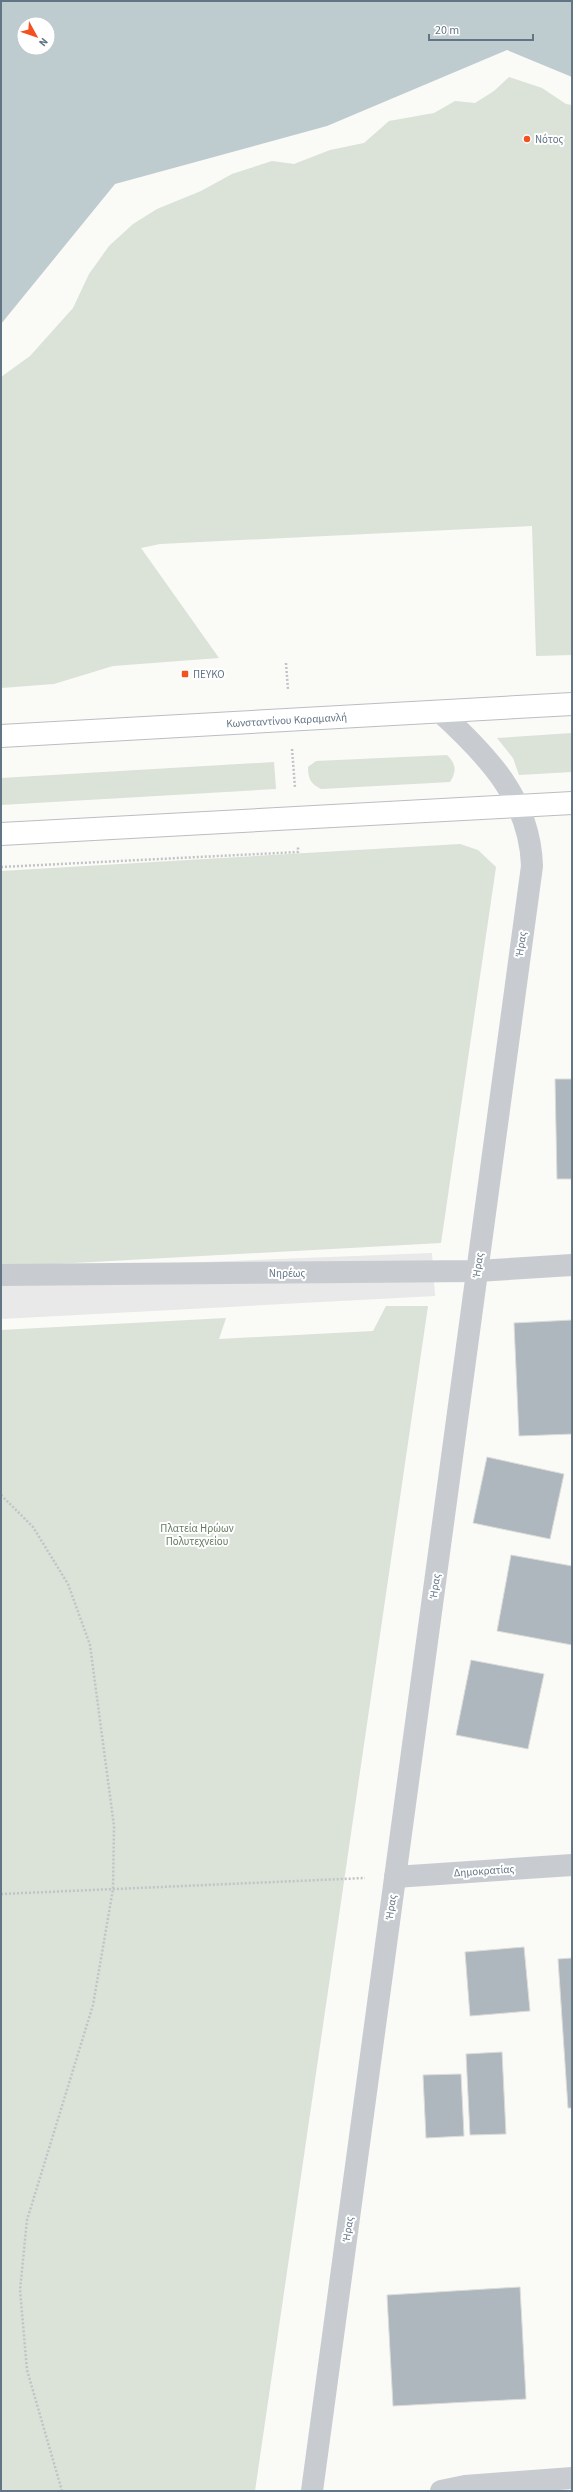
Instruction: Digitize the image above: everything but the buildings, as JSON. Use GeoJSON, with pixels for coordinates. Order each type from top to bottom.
{"type":"FeatureCollection","features":[{"type":"Feature","properties":{"kind":"highway","name":"Κωνσταντίνου Καραμανλή"},"geometry":{"type":"LineString","coordinates":[[1,736],[572,704]]}},
{"type":"Feature","properties":{"kind":"highway"},"geometry":{"type":"LineString","coordinates":[[1,834],[572,803]]}},
{"type":"Feature","properties":{"kind":"street","name":"Ήρας"},"geometry":{"type":"LineString","coordinates":[[312,2491],[532,866],[532,846],[520,807],[471,740],[440,712]]}},
{"type":"Feature","properties":{"kind":"street","name":"Νηρέως"},"geometry":{"type":"LineString","coordinates":[[1,1275],[477,1271],[572,1265]]}},
{"type":"Feature","properties":{"kind":"street","name":"Δημοκρατίας"},"geometry":{"type":"LineString","coordinates":[[395,1877],[572,1865]]}},
{"type":"Feature","properties":{"kind":"street"},"geometry":{"type":"LineString","coordinates":[[441,2491],[465,2486],[572,2478]]}},
{"type":"Feature","properties":{"kind":"path"},"geometry":{"type":"LineString","coordinates":[[1,1495],[33,1527],[68,1584],[90,1645],[114,1826],[113,1889],[93,2005],[27,2220],[20,2290],[27,2370],[62,2491]]}},
{"type":"Feature","properties":{"kind":"path"},"geometry":{"type":"LineString","coordinates":[[1,1894],[395,1877]]}},
{"type":"Feature","properties":{"kind":"shaded area"},"geometry":{"type":"Polygon","coordinates":[[[1,1],[572,1],[572,77],[507,50],[327,126],[115,184],[1,324],[1,1]]]}},
{"type":"Feature","properties":{"kind":"shaded area"},"geometry":{"type":"Polygon","coordinates":[[[432,1253],[435,1296],[1,1319],[1,1270],[432,1253]]]}},
{"type":"Feature","properties":{"kind":"green space"},"geometry":{"type":"Polygon","coordinates":[[[509,77],[542,88],[566,104],[572,105],[572,655],[536,656],[532,526],[160,544],[141,548],[219,658],[113,666],[54,684],[1,688],[1,377],[30,356],[73,308],[89,274],[109,246],[133,224],[157,209],[201,191],[232,174],[272,161],[294,164],[330,150],[364,143],[389,121],[434,113],[455,101],[475,103],[494,91],[509,77]]]}},
{"type":"Feature","properties":{"kind":"green space"},"geometry":{"type":"Polygon","coordinates":[[[572,733],[572,772],[519,775],[513,758],[497,738],[572,733]]]}},
{"type":"Feature","properties":{"kind":"green space"},"geometry":{"type":"Polygon","coordinates":[[[447,755],[454,765],[454,774],[450,782],[321,789],[311,781],[308,771],[308,767],[316,761],[447,755]]]}},
{"type":"Feature","properties":{"kind":"green space"},"geometry":{"type":"Polygon","coordinates":[[[274,762],[276,789],[1,805],[1,778],[274,762]]]}},
{"type":"Feature","properties":{"kind":"green space"},"geometry":{"type":"Polygon","coordinates":[[[460,844],[478,850],[496,867],[441,1243],[1,1267],[1,871],[460,844]]]}},
{"type":"Feature","properties":{"kind":"green space","name":"Πλατεία Ηρώων Πολυτεχνείου"},"geometry":{"type":"Polygon","coordinates":[[[386,1306],[428,1306],[255,2491],[1,2491],[1,1330],[226,1318],[219,1339],[373,1331],[386,1306]]]}},
{"type":"Feature","properties":{"kind":"place","name":"Νότος"},"geometry":{"type":"Point","coordinates":[527,139]}},
{"type":"Feature","properties":{"kind":"place","name":"ΠΕΥΚΟ"},"geometry":{"type":"Point","coordinates":[185,674]}}]}
